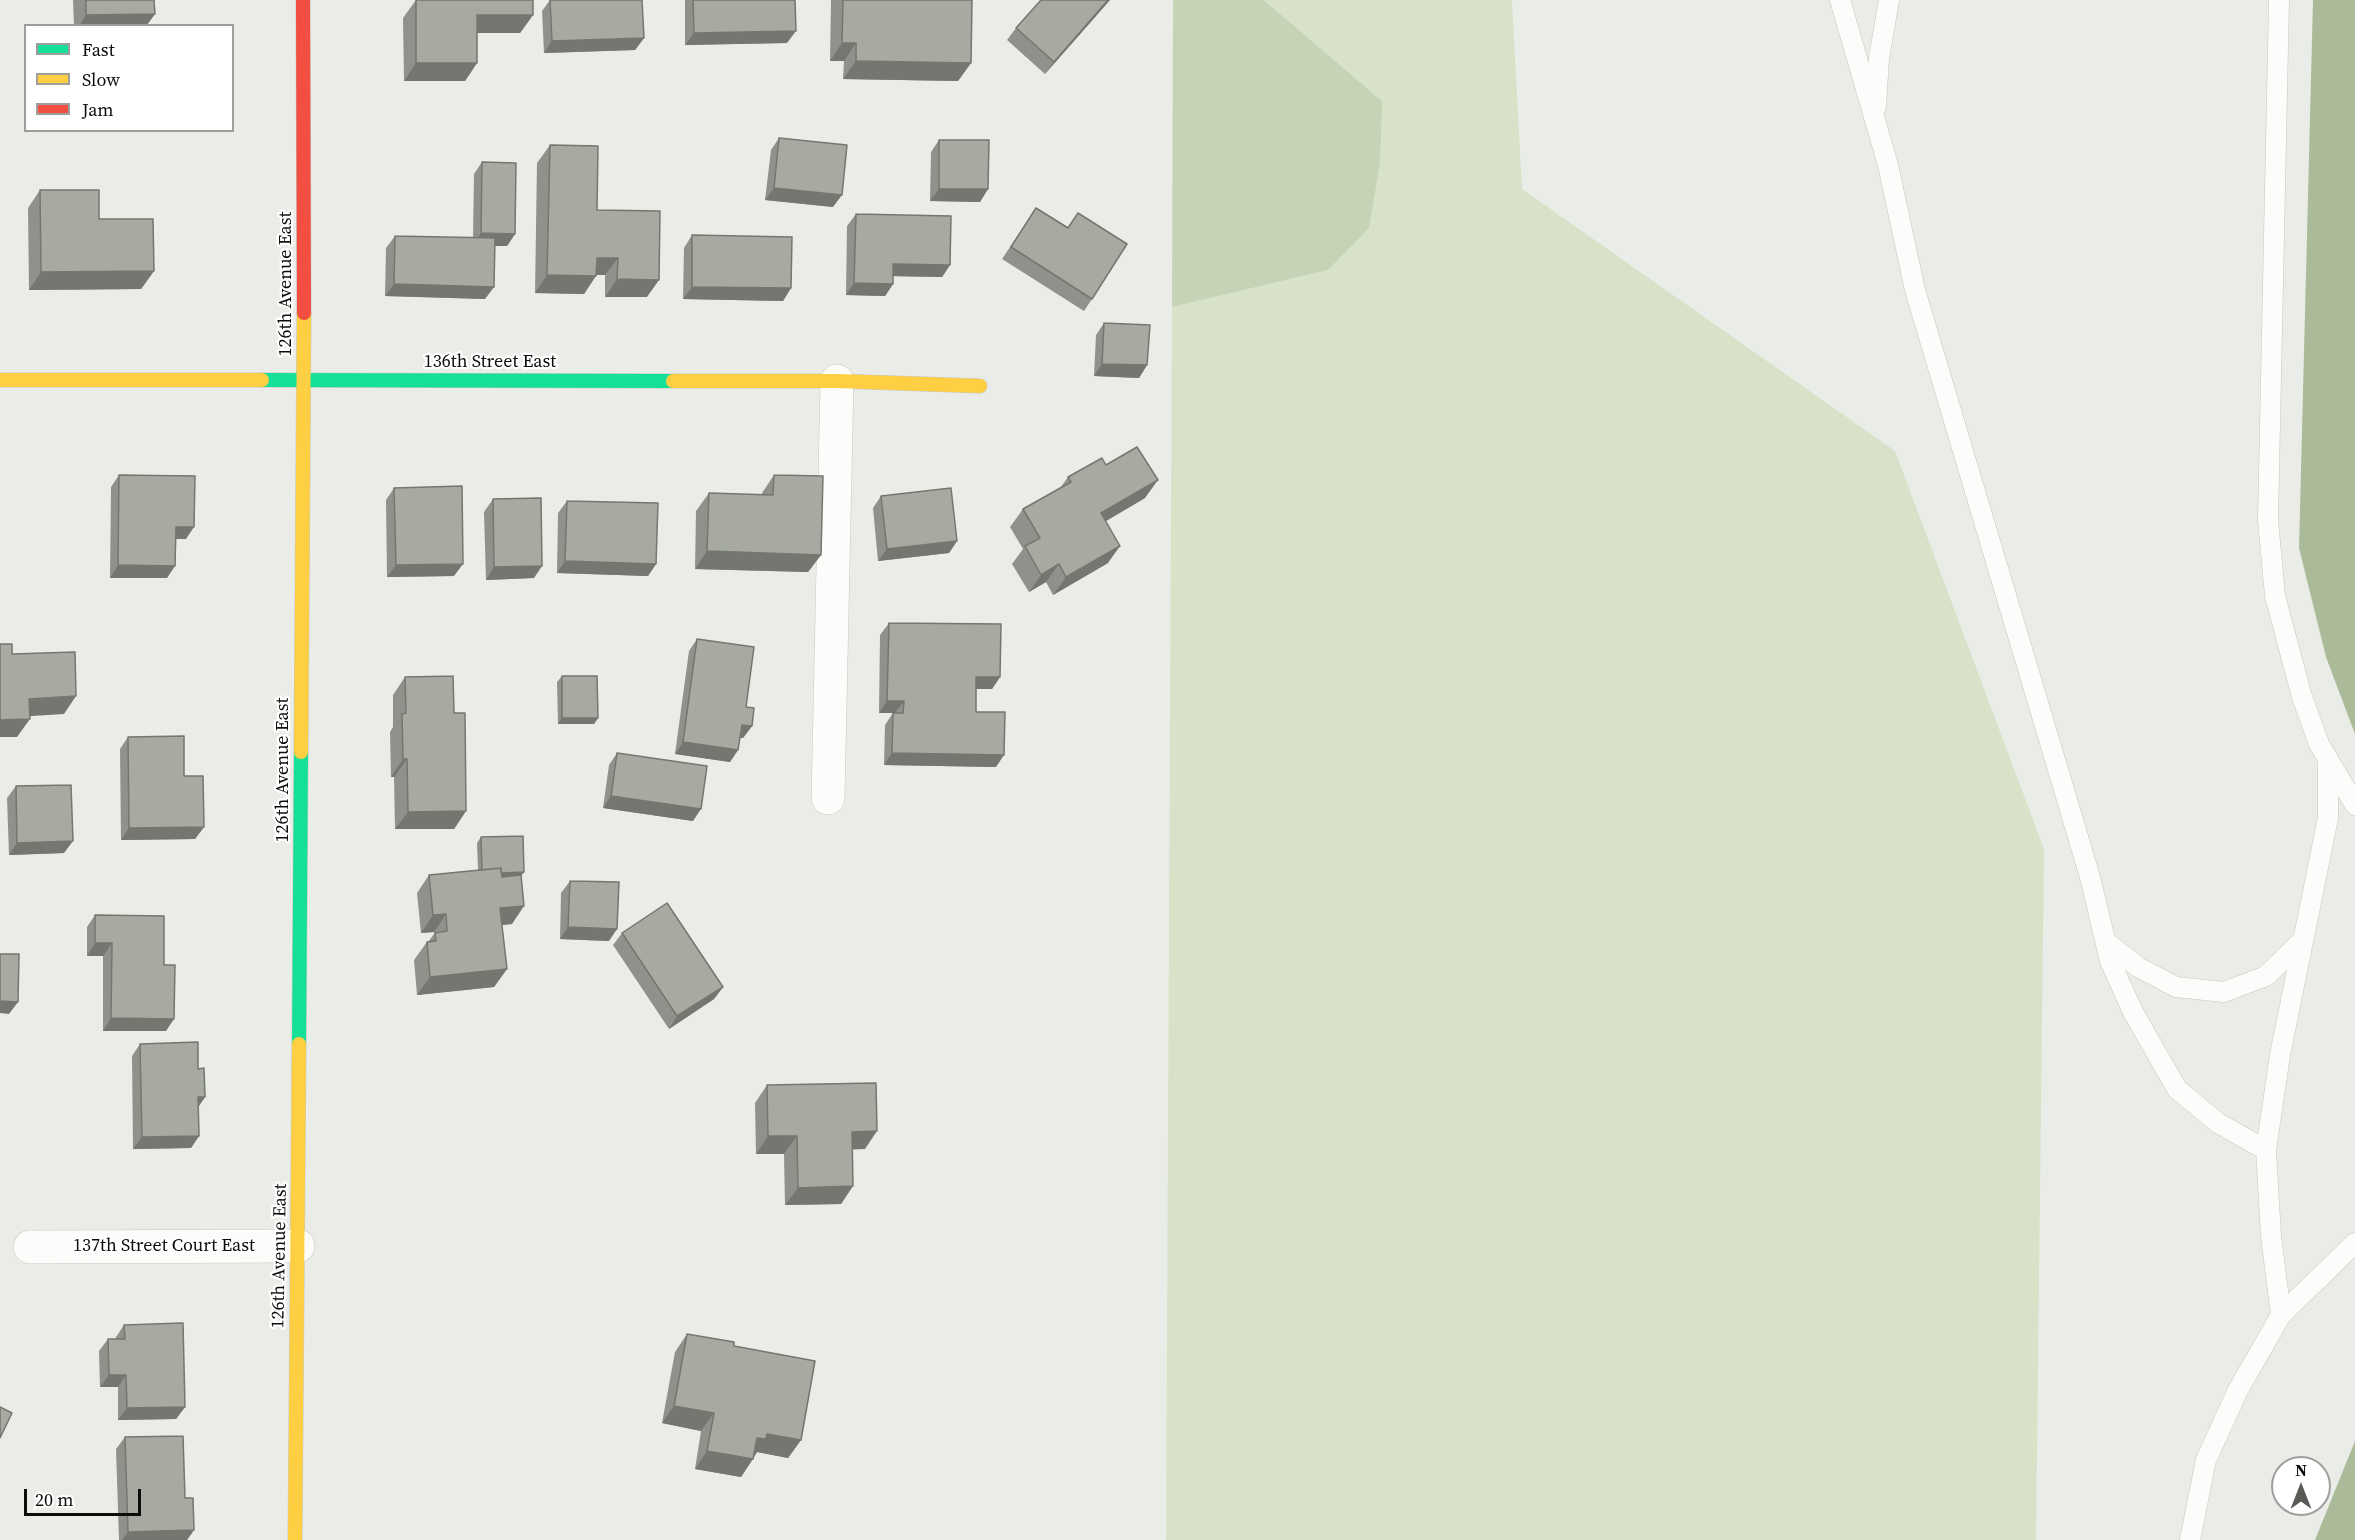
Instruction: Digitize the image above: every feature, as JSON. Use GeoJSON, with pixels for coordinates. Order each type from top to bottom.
{"type":"FeatureCollection","features":[{"type":"Feature","properties":{"kind":"street","name":"126th Avenue East"},"geometry":{"type":"LineString","coordinates":[[295,1540],[304,379],[303,0]]}},
{"type":"Feature","properties":{"kind":"street","name":"136th Street East"},"geometry":{"type":"LineString","coordinates":[[0,380],[837,381],[980,386]]}},
{"type":"Feature","properties":{"kind":"street"},"geometry":{"type":"LineString","coordinates":[[828,798],[837,381]]}},
{"type":"Feature","properties":{"kind":"street","name":"137th Street Court East"},"geometry":{"type":"LineString","coordinates":[[30,1247],[298,1246]]}},
{"type":"Feature","properties":{"kind":"lane"},"geometry":{"type":"LineString","coordinates":[[1840,0],[1888,165],[1915,290],[2086,865],[2110,961],[2133,1012],[2177,1089],[2218,1123],[2266,1150]]}},
{"type":"Feature","properties":{"kind":"lane"},"geometry":{"type":"LineString","coordinates":[[1875,122],[1879,58],[1889,0]]}},
{"type":"Feature","properties":{"kind":"lane"},"geometry":{"type":"LineString","coordinates":[[2279,0],[2268,520],[2275,596],[2302,697],[2319,744],[2355,805]]}},
{"type":"Feature","properties":{"kind":"lane"},"geometry":{"type":"LineString","coordinates":[[2281,1315],[2271,1236],[2266,1150],[2280,1055],[2328,818],[2328,759]]}},
{"type":"Feature","properties":{"kind":"lane"},"geometry":{"type":"LineString","coordinates":[[2106,942],[2138,966],[2176,987],[2223,992],[2266,976],[2303,940]]}},
{"type":"Feature","properties":{"kind":"lane"},"geometry":{"type":"LineString","coordinates":[[2190,1540],[2206,1460],[2238,1390],[2281,1315],[2355,1243]]}},
{"type":"Feature","properties":{"kind":"shaded area"},"geometry":{"type":"Polygon","coordinates":[[[1173,0],[1264,0],[1382,101],[1380,162],[1369,228],[1328,270],[1172,307],[1173,0]]]}},
{"type":"Feature","properties":{"kind":"shaded area"},"geometry":{"type":"Polygon","coordinates":[[[1264,0],[1512,0],[1522,189],[1895,451],[2044,849],[2036,1540],[1166,1540],[1172,307],[1328,270],[1382,101],[1264,0]]]}},
{"type":"Feature","properties":{"kind":"shaded area"},"geometry":{"type":"Polygon","coordinates":[[[2313,0],[2355,0],[2355,734],[2326,657],[2299,548],[2313,0]]]}},
{"type":"Feature","properties":{"kind":"shaded area"},"geometry":{"type":"Polygon","coordinates":[[[2355,1441],[2355,1540],[2315,1540],[2325,1516],[2331,1516],[2331,1500],[2355,1441]]]}},
{"type":"Feature","properties":{"kind":"building"},"geometry":{"type":"Polygon","coordinates":[[[86,0],[154,0],[155,14],[86,15],[86,0]]]}},
{"type":"Feature","properties":{"kind":"building"},"geometry":{"type":"Polygon","coordinates":[[[416,0],[533,0],[533,15],[477,15],[477,63],[416,63],[416,0]]]}},
{"type":"Feature","properties":{"kind":"building"},"geometry":{"type":"Polygon","coordinates":[[[550,0],[642,0],[644,38],[552,41],[550,0]]]}},
{"type":"Feature","properties":{"kind":"building"},"geometry":{"type":"Polygon","coordinates":[[[693,0],[795,0],[796,31],[694,33],[693,0]]]}},
{"type":"Feature","properties":{"kind":"building"},"geometry":{"type":"Polygon","coordinates":[[[843,0],[972,0],[971,63],[856,61],[856,43],[842,43],[843,0]]]}},
{"type":"Feature","properties":{"kind":"building"},"geometry":{"type":"Polygon","coordinates":[[[1041,0],[1108,0],[1054,62],[1016,28],[1041,0]]]}},
{"type":"Feature","properties":{"kind":"building"},"geometry":{"type":"Polygon","coordinates":[[[779,138],[847,145],[842,195],[774,188],[779,138]]]}},
{"type":"Feature","properties":{"kind":"building"},"geometry":{"type":"Polygon","coordinates":[[[939,140],[989,140],[988,189],[939,189],[939,140]]]}},
{"type":"Feature","properties":{"kind":"building"},"geometry":{"type":"Polygon","coordinates":[[[550,145],[598,146],[597,210],[660,211],[659,280],[617,279],[618,258],[597,258],[596,276],[547,275],[550,145]]]}},
{"type":"Feature","properties":{"kind":"building"},"geometry":{"type":"Polygon","coordinates":[[[482,162],[516,163],[515,234],[481,233],[482,162]]]}},
{"type":"Feature","properties":{"kind":"building"},"geometry":{"type":"Polygon","coordinates":[[[40,190],[99,190],[99,219],[153,219],[154,271],[41,272],[40,190]]]}},
{"type":"Feature","properties":{"kind":"building"},"geometry":{"type":"Polygon","coordinates":[[[1036,208],[1068,228],[1078,213],[1127,244],[1092,299],[1011,247],[1036,208]]]}},
{"type":"Feature","properties":{"kind":"building"},"geometry":{"type":"Polygon","coordinates":[[[856,214],[951,216],[950,265],[893,264],[893,284],[854,283],[856,214]]]}},
{"type":"Feature","properties":{"kind":"building"},"geometry":{"type":"Polygon","coordinates":[[[692,235],[792,237],[791,288],[692,287],[692,235]]]}},
{"type":"Feature","properties":{"kind":"building"},"geometry":{"type":"Polygon","coordinates":[[[395,236],[495,238],[494,287],[394,284],[395,236]]]}},
{"type":"Feature","properties":{"kind":"building"},"geometry":{"type":"Polygon","coordinates":[[[1104,323],[1150,325],[1147,365],[1102,364],[1104,323]]]}},
{"type":"Feature","properties":{"kind":"building"},"geometry":{"type":"Polygon","coordinates":[[[1137,447],[1158,480],[1101,513],[1120,546],[1066,577],[1059,564],[1041,575],[1025,546],[1040,538],[1023,509],[1071,482],[1068,477],[1102,458],[1106,465],[1137,447]]]}},
{"type":"Feature","properties":{"kind":"building"},"geometry":{"type":"Polygon","coordinates":[[[119,475],[195,476],[194,527],[176,527],[175,566],[118,565],[119,475]]]}},
{"type":"Feature","properties":{"kind":"building"},"geometry":{"type":"Polygon","coordinates":[[[774,475],[823,476],[821,555],[707,551],[709,493],[773,495],[774,475]]]}},
{"type":"Feature","properties":{"kind":"building"},"geometry":{"type":"Polygon","coordinates":[[[462,486],[463,564],[396,565],[394,488],[462,486]]]}},
{"type":"Feature","properties":{"kind":"building"},"geometry":{"type":"Polygon","coordinates":[[[951,488],[957,541],[887,549],[881,496],[951,488]]]}},
{"type":"Feature","properties":{"kind":"building"},"geometry":{"type":"Polygon","coordinates":[[[541,498],[542,566],[494,567],[493,499],[541,498]]]}},
{"type":"Feature","properties":{"kind":"building"},"geometry":{"type":"Polygon","coordinates":[[[567,501],[658,503],[656,564],[565,561],[567,501]]]}},
{"type":"Feature","properties":{"kind":"building"},"geometry":{"type":"Polygon","coordinates":[[[889,623],[1001,624],[1000,677],[976,677],[976,712],[1005,712],[1004,755],[892,753],[893,713],[903,713],[904,701],[887,701],[889,623]]]}},
{"type":"Feature","properties":{"kind":"building"},"geometry":{"type":"Polygon","coordinates":[[[697,639],[754,647],[746,707],[754,708],[752,726],[742,725],[738,750],[683,742],[697,639]]]}},
{"type":"Feature","properties":{"kind":"building"},"geometry":{"type":"Polygon","coordinates":[[[0,644],[12,644],[12,654],[75,652],[76,696],[29,699],[30,719],[0,720],[0,644]]]}},
{"type":"Feature","properties":{"kind":"building"},"geometry":{"type":"Polygon","coordinates":[[[453,676],[454,713],[465,713],[466,811],[408,812],[407,759],[403,759],[402,714],[406,713],[405,677],[453,676]]]}},
{"type":"Feature","properties":{"kind":"building"},"geometry":{"type":"Polygon","coordinates":[[[562,676],[597,676],[598,718],[562,718],[562,676]]]}},
{"type":"Feature","properties":{"kind":"building"},"geometry":{"type":"Polygon","coordinates":[[[184,736],[184,776],[203,776],[204,827],[129,828],[128,737],[184,736]]]}},
{"type":"Feature","properties":{"kind":"building"},"geometry":{"type":"Polygon","coordinates":[[[617,753],[707,766],[701,809],[611,796],[617,753]]]}},
{"type":"Feature","properties":{"kind":"building"},"geometry":{"type":"Polygon","coordinates":[[[71,785],[73,841],[17,843],[16,786],[71,785]]]}},
{"type":"Feature","properties":{"kind":"building"},"geometry":{"type":"Polygon","coordinates":[[[523,836],[524,872],[501,873],[501,868],[482,870],[481,837],[523,836]]]}},
{"type":"Feature","properties":{"kind":"building"},"geometry":{"type":"Polygon","coordinates":[[[501,868],[502,877],[521,875],[524,906],[500,908],[507,969],[430,977],[427,942],[436,941],[435,933],[447,931],[446,914],[433,915],[429,875],[501,868]]]}},
{"type":"Feature","properties":{"kind":"building"},"geometry":{"type":"Polygon","coordinates":[[[570,881],[619,882],[617,929],[568,927],[570,881]]]}},
{"type":"Feature","properties":{"kind":"building"},"geometry":{"type":"Polygon","coordinates":[[[667,903],[723,987],[677,1016],[622,933],[667,903]]]}},
{"type":"Feature","properties":{"kind":"building"},"geometry":{"type":"Polygon","coordinates":[[[95,915],[164,916],[164,965],[175,965],[174,1019],[111,1018],[112,943],[95,943],[95,915]]]}},
{"type":"Feature","properties":{"kind":"building"},"geometry":{"type":"Polygon","coordinates":[[[0,954],[19,954],[18,1002],[0,1001],[0,954]]]}},
{"type":"Feature","properties":{"kind":"building"},"geometry":{"type":"Polygon","coordinates":[[[198,1042],[198,1069],[204,1068],[205,1097],[198,1097],[199,1136],[142,1137],[140,1044],[198,1042]]]}},
{"type":"Feature","properties":{"kind":"building"},"geometry":{"type":"Polygon","coordinates":[[[876,1083],[877,1131],[852,1132],[853,1186],[798,1188],[797,1136],[768,1136],[767,1085],[876,1083]]]}},
{"type":"Feature","properties":{"kind":"building"},"geometry":{"type":"Polygon","coordinates":[[[183,1323],[185,1407],[127,1408],[126,1375],[109,1375],[108,1339],[125,1339],[124,1325],[183,1323]]]}},
{"type":"Feature","properties":{"kind":"building"},"geometry":{"type":"Polygon","coordinates":[[[687,1334],[734,1342],[734,1346],[815,1361],[801,1440],[767,1434],[766,1439],[757,1438],[753,1459],[707,1451],[714,1413],[674,1406],[687,1334]]]}},
{"type":"Feature","properties":{"kind":"building"},"geometry":{"type":"Polygon","coordinates":[[[0,1407],[12,1413],[0,1438],[0,1407]]]}},
{"type":"Feature","properties":{"kind":"building"},"geometry":{"type":"Polygon","coordinates":[[[183,1436],[185,1498],[193,1498],[194,1530],[128,1532],[125,1437],[183,1436]]]}},
{"type":"Feature","properties":{"kind":"traffic: fast"},"geometry":{"type":"LineString","coordinates":[[262,380],[673,381]]}},
{"type":"Feature","properties":{"kind":"traffic: fast"},"geometry":{"type":"LineString","coordinates":[[299,1044],[301,752]]}},
{"type":"Feature","properties":{"kind":"traffic: slow"},"geometry":{"type":"LineString","coordinates":[[301,752],[304,313]]}},
{"type":"Feature","properties":{"kind":"traffic: slow"},"geometry":{"type":"LineString","coordinates":[[0,380],[262,380]]}},
{"type":"Feature","properties":{"kind":"traffic: slow"},"geometry":{"type":"LineString","coordinates":[[673,381],[837,381],[980,386]]}},
{"type":"Feature","properties":{"kind":"traffic: slow"},"geometry":{"type":"LineString","coordinates":[[295,1540],[299,1044]]}},
{"type":"Feature","properties":{"kind":"traffic: jam"},"geometry":{"type":"LineString","coordinates":[[303,0],[304,313]]}}]}
